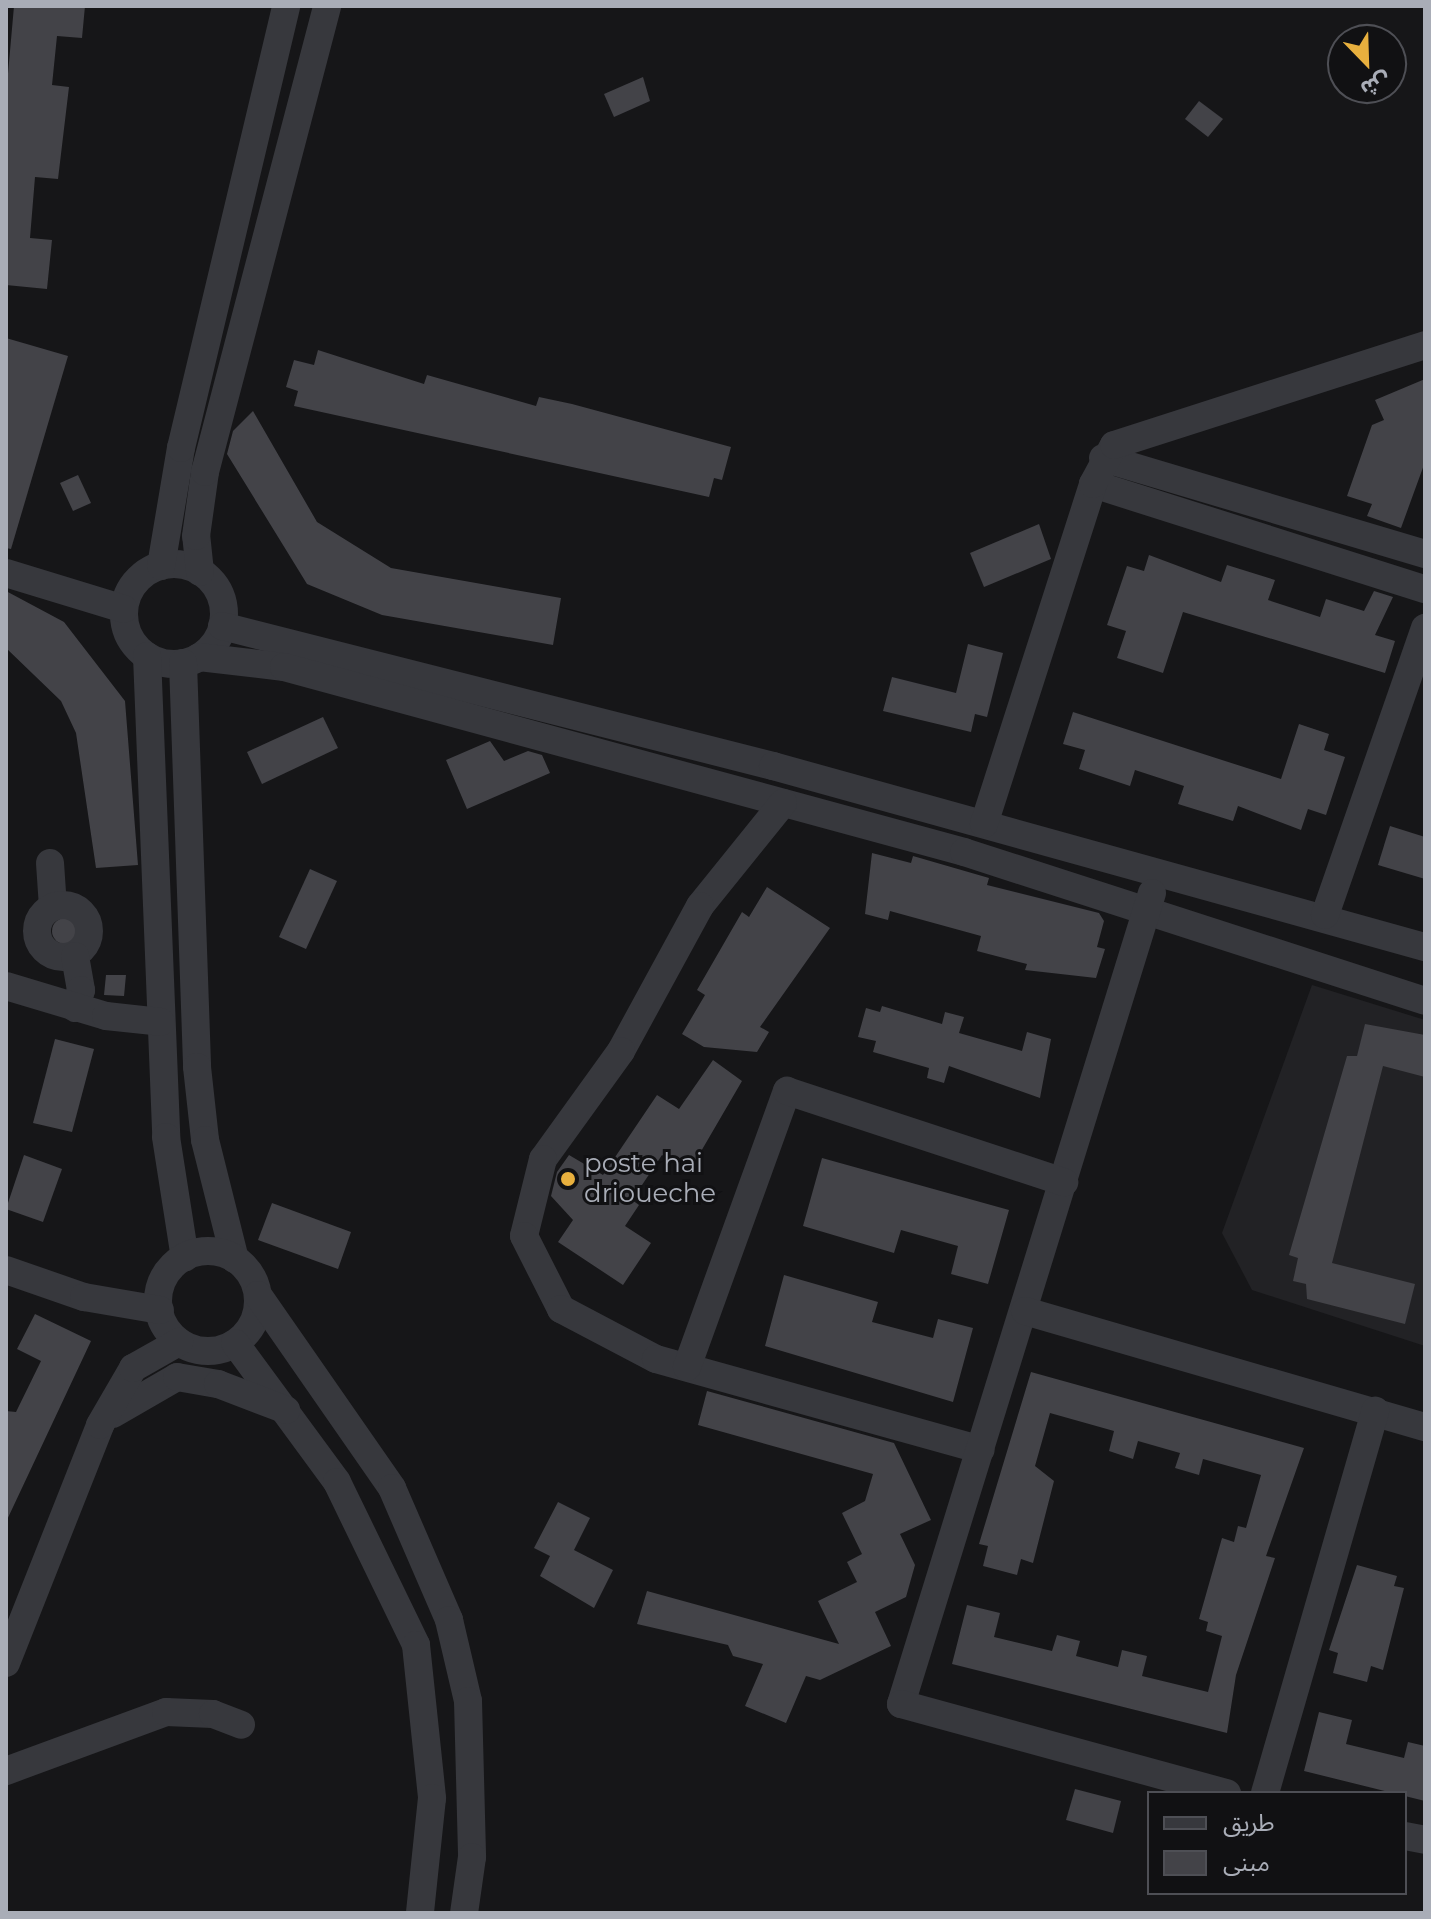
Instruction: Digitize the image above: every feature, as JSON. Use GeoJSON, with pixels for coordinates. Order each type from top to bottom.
{"type":"FeatureCollection","features":[{"type":"Feature","properties":{"kind":"street"},"geometry":{"type":"LineString","coordinates":[[161,566],[181,448],[286,6]]}},
{"type":"Feature","properties":{"kind":"street"},"geometry":{"type":"LineString","coordinates":[[327,6],[205,472],[196,536],[200,572],[219,592],[222,626],[191,660],[197,1067],[205,1140],[235,1259],[344,1414],[427,1556],[468,1701],[472,1857],[464,1913]]}},
{"type":"Feature","properties":{"kind":"street"},"geometry":{"type":"LineString","coordinates":[[984,824],[1098,471],[1114,445],[1425,345]]}},
{"type":"Feature","properties":{"kind":"street"},"geometry":{"type":"LineString","coordinates":[[1098,471],[1425,554]]}},
{"type":"Feature","properties":{"kind":"street"},"geometry":{"type":"LineString","coordinates":[[1098,471],[1425,589]]}},
{"type":"Feature","properties":{"kind":"street"},"geometry":{"type":"LineString","coordinates":[[200,572],[161,566],[138,579],[124,609],[131,641],[147,656],[284,667],[783,803],[1147,910],[1425,1001]]}},
{"type":"Feature","properties":{"kind":"street"},"geometry":{"type":"LineString","coordinates":[[6,573],[124,609]]}},
{"type":"Feature","properties":{"kind":"street"},"geometry":{"type":"LineString","coordinates":[[222,626],[984,824],[1325,915],[1425,947]]}},
{"type":"Feature","properties":{"kind":"street"},"geometry":{"type":"LineString","coordinates":[[1325,915],[1425,628]]}},
{"type":"Feature","properties":{"kind":"street"},"geometry":{"type":"LineString","coordinates":[[147,656],[166,1137],[185,1258]]}},
{"type":"Feature","properties":{"kind":"street"},"geometry":{"type":"LineString","coordinates":[[783,803],[700,906],[621,1051],[543,1159],[524,1236],[561,1309],[687,1367],[981,1450]]}},
{"type":"Feature","properties":{"kind":"street"},"geometry":{"type":"LineString","coordinates":[[50,863],[53,907],[40,919],[40,943],[59,958],[75,956],[81,990],[75,1008]]}},
{"type":"Feature","properties":{"kind":"street"},"geometry":{"type":"LineString","coordinates":[[1159,873],[901,1704],[1220,1791]]}},
{"type":"Feature","properties":{"kind":"street"},"geometry":{"type":"LineString","coordinates":[[6,986],[75,1008],[161,1022]]}},
{"type":"Feature","properties":{"kind":"street"},"geometry":{"type":"LineString","coordinates":[[687,1367],[787,1091],[1064,1182]]}},
{"type":"Feature","properties":{"kind":"street"},"geometry":{"type":"LineString","coordinates":[[235,1259],[214,1252],[185,1258],[161,1284],[160,1310],[179,1342],[210,1351],[235,1343],[252,1327],[258,1295]]}},
{"type":"Feature","properties":{"kind":"street"},"geometry":{"type":"LineString","coordinates":[[6,1270],[84,1297],[160,1310]]}},
{"type":"Feature","properties":{"kind":"street"},"geometry":{"type":"LineString","coordinates":[[1025,1311],[1425,1427]]}},
{"type":"Feature","properties":{"kind":"street"},"geometry":{"type":"LineString","coordinates":[[6,1663],[100,1425],[133,1368],[179,1342]]}},
{"type":"Feature","properties":{"kind":"street"},"geometry":{"type":"LineString","coordinates":[[235,1343],[287,1411],[378,1554],[416,1645],[427,1710],[431,1851],[420,1913]]}},
{"type":"Feature","properties":{"kind":"street"},"geometry":{"type":"LineString","coordinates":[[100,1425],[134,1395],[177,1377],[218,1384],[287,1411]]}},
{"type":"Feature","properties":{"kind":"street"},"geometry":{"type":"LineString","coordinates":[[1266,1791],[1375,1411]]}},
{"type":"Feature","properties":{"kind":"street"},"geometry":{"type":"LineString","coordinates":[[6,1771],[166,1712],[213,1714],[241,1725]]}},
{"type":"Feature","properties":{"kind":"shaded area"},"geometry":{"type":"Polygon","coordinates":[[[1312,985],[1425,1020],[1425,1346],[1252,1290],[1222,1233],[1312,985]]]}},
{"type":"Feature","properties":{"kind":"building"},"geometry":{"type":"Polygon","coordinates":[[[14,6],[85,6],[82,38],[57,36],[52,85],[69,87],[58,179],[35,177],[30,238],[52,240],[47,289],[6,285],[6,96],[14,6]]]}},
{"type":"Feature","properties":{"kind":"building"},"geometry":{"type":"Polygon","coordinates":[[[643,77],[650,101],[614,117],[604,94],[643,77]]]}},
{"type":"Feature","properties":{"kind":"building"},"geometry":{"type":"Polygon","coordinates":[[[1199,101],[1223,119],[1208,137],[1185,119],[1199,101]]]}},
{"type":"Feature","properties":{"kind":"building"},"geometry":{"type":"Polygon","coordinates":[[[6,338],[68,356],[11,549],[6,548],[6,338]]]}},
{"type":"Feature","properties":{"kind":"building"},"geometry":{"type":"Polygon","coordinates":[[[318,350],[424,384],[427,375],[536,406],[539,397],[731,447],[722,480],[714,478],[709,497],[294,406],[298,391],[286,387],[294,360],[314,365],[318,350]]]}},
{"type":"Feature","properties":{"kind":"building"},"geometry":{"type":"Polygon","coordinates":[[[1425,379],[1425,462],[1401,528],[1367,516],[1372,504],[1347,496],[1372,425],[1384,420],[1375,400],[1425,379]]]}},
{"type":"Feature","properties":{"kind":"building"},"geometry":{"type":"Polygon","coordinates":[[[253,411],[317,522],[391,568],[561,598],[553,645],[382,615],[307,584],[227,454],[233,431],[253,411]]]}},
{"type":"Feature","properties":{"kind":"building"},"geometry":{"type":"Polygon","coordinates":[[[78,475],[91,503],[73,511],[60,483],[78,475]]]}},
{"type":"Feature","properties":{"kind":"building"},"geometry":{"type":"Polygon","coordinates":[[[1039,524],[1051,559],[984,587],[970,553],[1039,524]]]}},
{"type":"Feature","properties":{"kind":"building"},"geometry":{"type":"Polygon","coordinates":[[[1149,555],[1221,582],[1227,565],[1275,580],[1268,600],[1320,617],[1326,599],[1364,611],[1374,591],[1393,597],[1375,635],[1395,641],[1385,673],[1183,612],[1163,673],[1117,658],[1126,631],[1107,625],[1127,566],[1144,571],[1149,555]]]}},
{"type":"Feature","properties":{"kind":"building"},"geometry":{"type":"Polygon","coordinates":[[[6,591],[64,622],[125,701],[138,865],[96,868],[76,733],[61,701],[6,648],[6,591]]]}},
{"type":"Feature","properties":{"kind":"building"},"geometry":{"type":"Polygon","coordinates":[[[968,644],[1003,653],[987,717],[975,714],[971,732],[883,711],[892,677],[956,693],[968,644]]]}},
{"type":"Feature","properties":{"kind":"building"},"geometry":{"type":"Polygon","coordinates":[[[1073,712],[1281,779],[1299,724],[1329,734],[1324,750],[1345,757],[1326,815],[1308,809],[1301,830],[1238,806],[1233,821],[1178,804],[1184,786],[1135,770],[1130,786],[1079,769],[1085,750],[1063,744],[1073,712]]]}},
{"type":"Feature","properties":{"kind":"building"},"geometry":{"type":"Polygon","coordinates":[[[323,717],[338,748],[262,784],[247,752],[323,717]]]}},
{"type":"Feature","properties":{"kind":"building"},"geometry":{"type":"Polygon","coordinates":[[[490,741],[504,761],[528,751],[542,755],[550,773],[467,809],[446,760],[490,741]]]}},
{"type":"Feature","properties":{"kind":"building"},"geometry":{"type":"Polygon","coordinates":[[[1390,826],[1425,837],[1425,879],[1378,865],[1390,826]]]}},
{"type":"Feature","properties":{"kind":"building"},"geometry":{"type":"Polygon","coordinates":[[[872,853],[911,863],[913,856],[989,878],[987,885],[1099,913],[1104,921],[1097,947],[1105,949],[1096,978],[1025,970],[1027,964],[977,951],[981,936],[890,911],[888,920],[865,914],[872,853]]]}},
{"type":"Feature","properties":{"kind":"building"},"geometry":{"type":"Polygon","coordinates":[[[310,869],[337,881],[306,949],[279,937],[310,869]]]}},
{"type":"Feature","properties":{"kind":"building"},"geometry":{"type":"Polygon","coordinates":[[[767,887],[830,928],[760,1027],[769,1032],[757,1052],[704,1047],[682,1034],[705,995],[697,990],[742,912],[749,917],[767,887]]]}},
{"type":"Feature","properties":{"kind":"building"},"geometry":{"type":"Polygon","coordinates":[[[65,918],[74,922],[78,931],[74,940],[65,944],[56,940],[52,931],[56,922],[65,918]]]}},
{"type":"Feature","properties":{"kind":"building"},"geometry":{"type":"Polygon","coordinates":[[[106,975],[126,975],[124,996],[104,995],[106,975]]]}},
{"type":"Feature","properties":{"kind":"building"},"geometry":{"type":"Polygon","coordinates":[[[882,1006],[942,1024],[945,1012],[964,1017],[959,1033],[1022,1051],[1027,1032],[1051,1039],[1040,1098],[949,1066],[944,1083],[927,1078],[929,1068],[873,1052],[876,1041],[858,1037],[866,1008],[880,1012],[882,1006]]]}},
{"type":"Feature","properties":{"kind":"building"},"geometry":{"type":"Polygon","coordinates":[[[1365,1024],[1425,1035],[1425,1077],[1383,1066],[1332,1263],[1415,1284],[1405,1324],[1307,1299],[1306,1284],[1293,1281],[1298,1258],[1289,1255],[1347,1056],[1357,1056],[1365,1024]]]}},
{"type":"Feature","properties":{"kind":"building"},"geometry":{"type":"Polygon","coordinates":[[[55,1039],[94,1049],[72,1132],[33,1123],[55,1039]]]}},
{"type":"Feature","properties":{"kind":"building"},"geometry":{"type":"Polygon","coordinates":[[[713,1060],[742,1081],[689,1172],[662,1155],[632,1200],[639,1205],[625,1226],[651,1243],[623,1285],[558,1242],[573,1220],[551,1196],[557,1172],[569,1155],[603,1175],[657,1095],[679,1109],[713,1060]]]}},
{"type":"Feature","properties":{"kind":"building"},"geometry":{"type":"Polygon","coordinates":[[[24,1155],[62,1169],[43,1222],[6,1209],[24,1155]]]}},
{"type":"Feature","properties":{"kind":"building"},"geometry":{"type":"Polygon","coordinates":[[[822,1158],[1009,1210],[988,1284],[951,1274],[958,1246],[901,1230],[894,1253],[803,1226],[822,1158]]]}},
{"type":"Feature","properties":{"kind":"building"},"geometry":{"type":"Polygon","coordinates":[[[272,1203],[351,1232],[338,1269],[258,1240],[272,1203]]]}},
{"type":"Feature","properties":{"kind":"building"},"geometry":{"type":"Polygon","coordinates":[[[784,1275],[878,1302],[872,1322],[933,1338],[938,1319],[973,1328],[953,1402],[765,1346],[784,1275]]]}},
{"type":"Feature","properties":{"kind":"building"},"geometry":{"type":"Polygon","coordinates":[[[35,1314],[91,1341],[6,1522],[6,1411],[16,1412],[41,1361],[17,1349],[35,1314]]]}},
{"type":"Feature","properties":{"kind":"building"},"geometry":{"type":"Polygon","coordinates":[[[1031,1372],[1304,1448],[1266,1556],[1275,1558],[1236,1675],[1227,1733],[952,1664],[967,1605],[1000,1613],[994,1637],[1052,1651],[1057,1635],[1080,1641],[1076,1656],[1118,1667],[1122,1650],[1147,1656],[1142,1676],[1208,1692],[1222,1636],[1206,1631],[1208,1622],[1199,1619],[1222,1538],[1234,1542],[1238,1526],[1246,1528],[1261,1475],[1203,1459],[1199,1475],[1175,1468],[1180,1453],[1138,1441],[1133,1459],[1109,1451],[1114,1431],[1050,1413],[1035,1466],[1054,1481],[1033,1563],[1021,1559],[1017,1575],[983,1566],[988,1546],[979,1544],[1031,1372]]]}},
{"type":"Feature","properties":{"kind":"building"},"geometry":{"type":"Polygon","coordinates":[[[707,1391],[894,1443],[931,1520],[900,1534],[915,1565],[906,1597],[875,1612],[891,1646],[820,1680],[806,1676],[786,1723],[745,1706],[763,1664],[733,1656],[728,1645],[637,1624],[647,1591],[839,1644],[818,1601],[857,1582],[847,1562],[862,1554],[842,1513],[865,1501],[873,1474],[698,1425],[707,1391]]]}},
{"type":"Feature","properties":{"kind":"building"},"geometry":{"type":"Polygon","coordinates":[[[558,1502],[590,1518],[574,1550],[613,1570],[594,1608],[540,1576],[550,1556],[534,1548],[558,1502]]]}},
{"type":"Feature","properties":{"kind":"building"},"geometry":{"type":"Polygon","coordinates":[[[1357,1565],[1397,1576],[1394,1586],[1404,1588],[1383,1670],[1371,1666],[1367,1682],[1333,1673],[1338,1653],[1329,1650],[1357,1565]]]}},
{"type":"Feature","properties":{"kind":"building"},"geometry":{"type":"Polygon","coordinates":[[[1319,1712],[1352,1720],[1346,1744],[1404,1758],[1408,1742],[1425,1746],[1425,1801],[1407,1797],[1407,1791],[1385,1791],[1304,1771],[1319,1712]]]}},
{"type":"Feature","properties":{"kind":"building"},"geometry":{"type":"Polygon","coordinates":[[[1075,1789],[1121,1801],[1113,1833],[1066,1820],[1075,1789]]]}},
{"type":"Feature","properties":{"kind":"place","name":"poste hai drioueche"},"geometry":{"type":"Point","coordinates":[568,1179]}}]}
